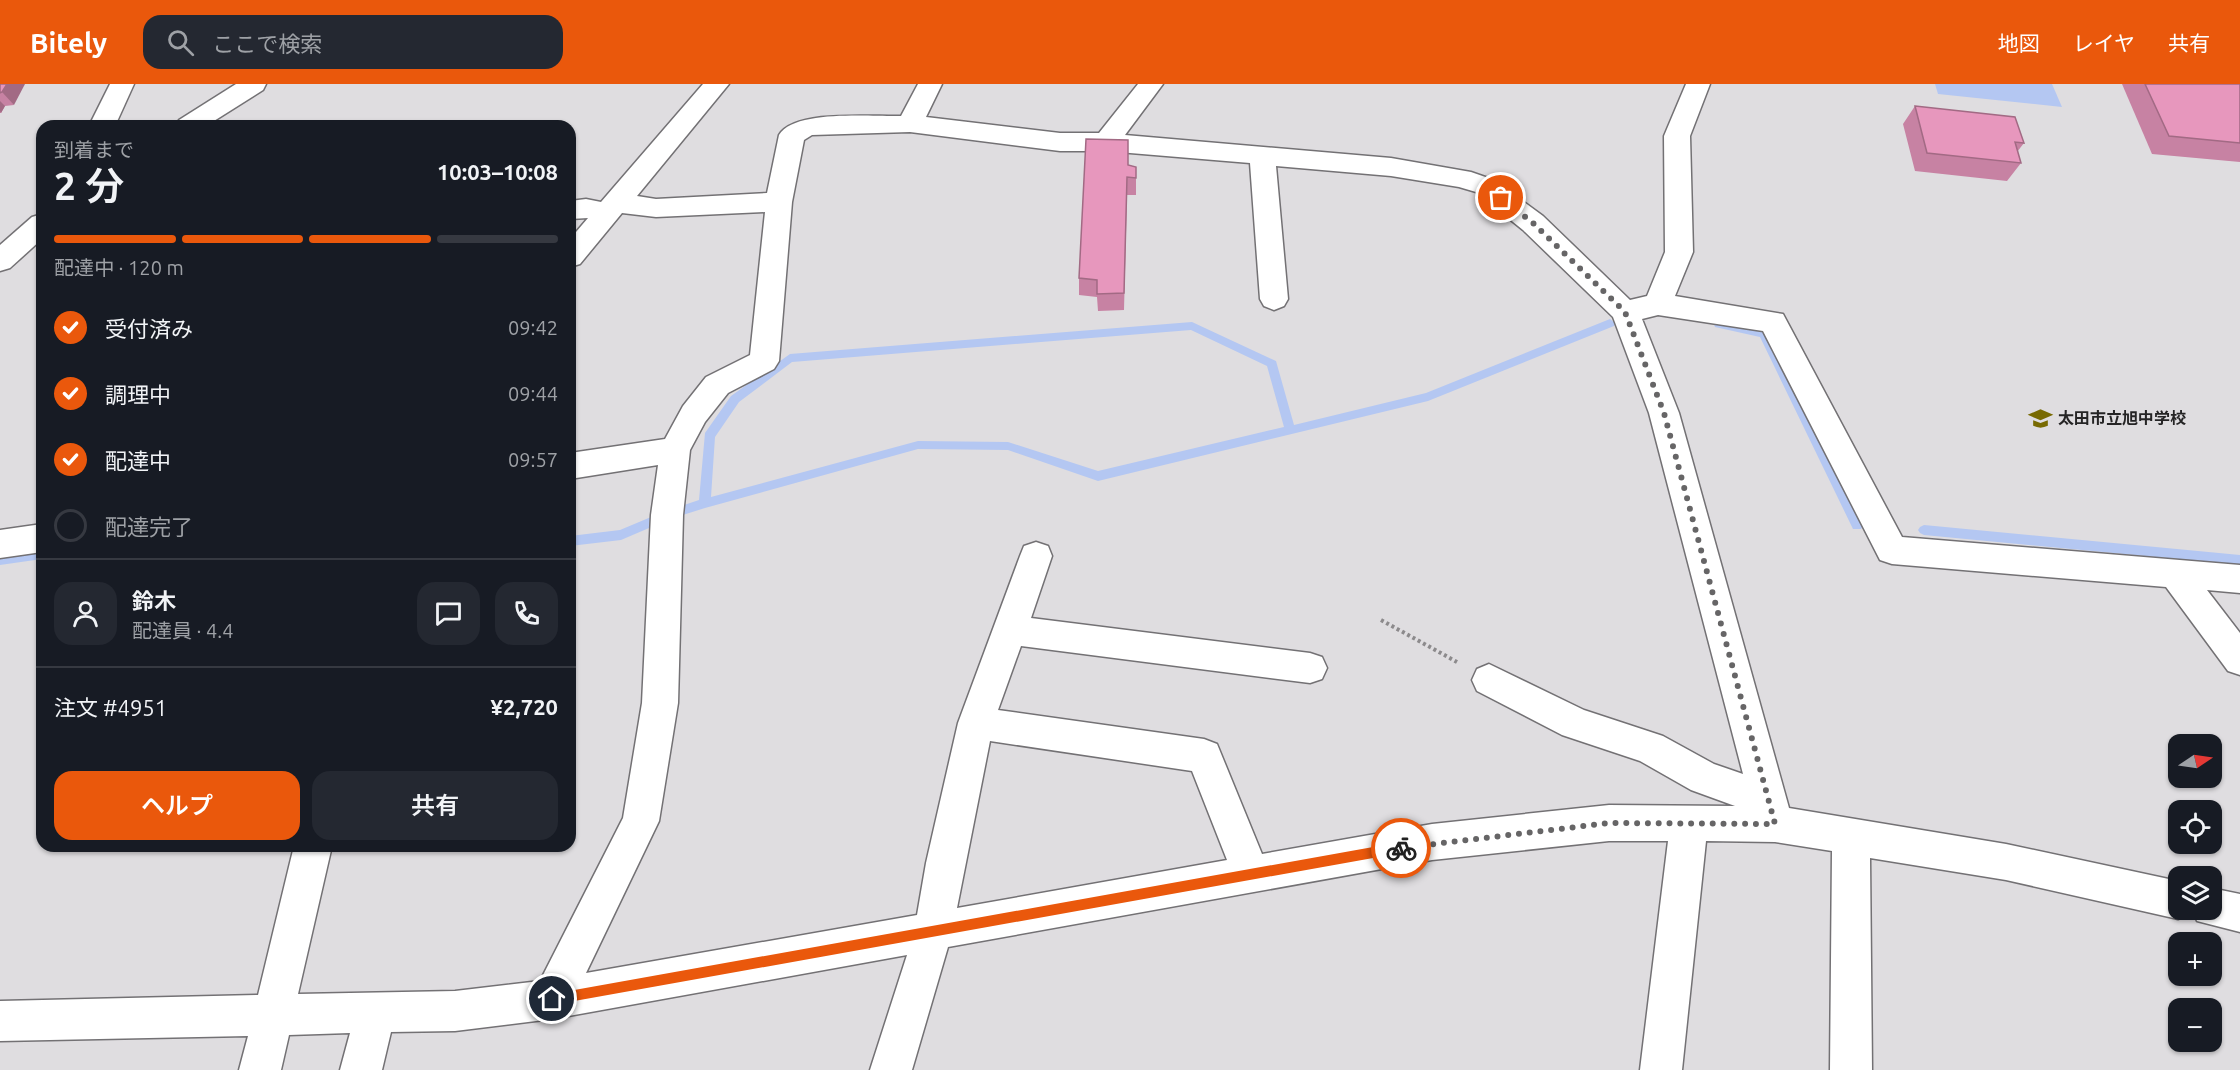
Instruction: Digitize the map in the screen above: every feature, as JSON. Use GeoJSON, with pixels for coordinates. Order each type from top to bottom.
{"type":"FeatureCollection","features":[{"type":"Feature","properties":{"kind":"street"},"geometry":{"type":"LineString","coordinates":[[105,120],[122,84]]}},
{"type":"Feature","properties":{"kind":"street"},"geometry":{"type":"LineString","coordinates":[[197,120],[254,84]]}},
{"type":"Feature","properties":{"kind":"street"},"geometry":{"type":"LineString","coordinates":[[576,250],[717,84]]}},
{"type":"Feature","properties":{"kind":"street"},"geometry":{"type":"LineString","coordinates":[[910,124],[930,84]]}},
{"type":"Feature","properties":{"kind":"street"},"geometry":{"type":"LineString","coordinates":[[1106,142],[1152,84]]}},
{"type":"Feature","properties":{"kind":"street"},"geometry":{"type":"LineString","coordinates":[[1658,304],[1679,252],[1677,136],[1698,84]]}},
{"type":"Feature","properties":{"kind":"street"},"geometry":{"type":"LineString","coordinates":[[552,999],[640,821],[660,704],[667,515],[675,450],[694,414],[717,385],[764,361],[779,202],[792,135],[807,127],[910,124],[1060,142],[1106,142],[1391,167],[1462,178],[1485,186],[1533,223],[1625,312],[1664,413],[1770,807]]}},
{"type":"Feature","properties":{"kind":"street"},"geometry":{"type":"LineString","coordinates":[[1262,156],[1274,299]]}},
{"type":"Feature","properties":{"kind":"street"},"geometry":{"type":"LineString","coordinates":[[576,209],[779,202]]}},
{"type":"Feature","properties":{"kind":"street"},"geometry":{"type":"LineString","coordinates":[[0,261],[36,229]]}},
{"type":"Feature","properties":{"kind":"street"},"geometry":{"type":"LineString","coordinates":[[1625,312],[1658,304],[1773,322],[1892,550],[2240,579]]}},
{"type":"Feature","properties":{"kind":"street"},"geometry":{"type":"LineString","coordinates":[[576,465],[675,450]]}},
{"type":"Feature","properties":{"kind":"street"},"geometry":{"type":"LineString","coordinates":[[0,544],[36,539]]}},
{"type":"Feature","properties":{"kind":"street"},"geometry":{"type":"LineString","coordinates":[[891,1070],[934,931],[945,863],[976,723],[1036,556]]}},
{"type":"Feature","properties":{"kind":"street"},"geometry":{"type":"LineString","coordinates":[[2174,572],[2240,660]]}},
{"type":"Feature","properties":{"kind":"street"},"geometry":{"type":"LineString","coordinates":[[1009,630],[1310,668]]}},
{"type":"Feature","properties":{"kind":"street"},"geometry":{"type":"LineString","coordinates":[[1490,680],[1575,723],[1650,748],[1704,777],[1742,791],[1770,807],[1851,836],[2006,862],[2168,898]]}},
{"type":"Feature","properties":{"kind":"street"},"geometry":{"type":"LineString","coordinates":[[976,723],[1204,756],[1251,874]]}},
{"type":"Feature","properties":{"kind":"street"},"geometry":{"type":"LineString","coordinates":[[0,1021],[455,1011],[552,999],[1432,842],[1609,823],[1689,824],[1770,807]]}},
{"type":"Feature","properties":{"kind":"street"},"geometry":{"type":"LineString","coordinates":[[1661,1070],[1689,824]]}},
{"type":"Feature","properties":{"kind":"street"},"geometry":{"type":"LineString","coordinates":[[1851,836],[1851,1070]]}},
{"type":"Feature","properties":{"kind":"street"},"geometry":{"type":"LineString","coordinates":[[260,1070],[312,852]]}},
{"type":"Feature","properties":{"kind":"street"},"geometry":{"type":"LineString","coordinates":[[2222,909],[2240,913]]}},
{"type":"Feature","properties":{"kind":"street"},"geometry":{"type":"LineString","coordinates":[[361,1070],[376,1013]]}},
{"type":"Feature","properties":{"kind":"path"},"geometry":{"type":"LineString","coordinates":[[1382,620],[1490,680]]}},
{"type":"Feature","properties":{"kind":"water"},"geometry":{"type":"Polygon","coordinates":[[[1935,84],[2052,84],[2062,107],[1938,94],[1935,84]]]}},
{"type":"Feature","properties":{"kind":"building"},"geometry":{"type":"Polygon","coordinates":[[[0,84],[7,84],[0,93],[0,84]]]}},
{"type":"Feature","properties":{"kind":"building"},"geometry":{"type":"Polygon","coordinates":[[[2145,84],[2240,84],[2240,143],[2169,136],[2145,84]]]}},
{"type":"Feature","properties":{"kind":"building"},"geometry":{"type":"Polygon","coordinates":[[[1915,106],[2015,117],[2024,143],[2015,142],[2021,163],[1927,153],[1915,106]]]}},
{"type":"Feature","properties":{"kind":"building"},"geometry":{"type":"Polygon","coordinates":[[[1086,139],[1128,140],[1128,165],[1136,167],[1136,178],[1127,177],[1124,293],[1097,294],[1097,280],[1079,278],[1086,139]]]}},
{"type":"Feature","properties":{"kind":"waterway"},"geometry":{"type":"LineString","coordinates":[[705,503],[918,445],[1008,446],[1098,476],[1428,397],[1610,323]]}},
{"type":"Feature","properties":{"kind":"waterway"},"geometry":{"type":"LineString","coordinates":[[1719,324],[1764,334],[1857,526]]}},
{"type":"Feature","properties":{"kind":"waterway"},"geometry":{"type":"LineString","coordinates":[[705,503],[709,436],[735,399],[790,358],[1192,326],[1272,364],[1290,429]]}},
{"type":"Feature","properties":{"kind":"waterway"},"geometry":{"type":"LineString","coordinates":[[576,540],[621,535],[667,515],[705,503]]}},
{"type":"Feature","properties":{"kind":"waterway"},"geometry":{"type":"LineString","coordinates":[[1924,530],[2240,560]]}},
{"type":"Feature","properties":{"kind":"waterway"},"geometry":{"type":"LineString","coordinates":[[0,560],[36,555]]}},
{"type":"Feature","properties":{"kind":"way so far"},"geometry":{"type":"LineString","coordinates":[[1401,848],[1432,842],[1609,823],[1775,824],[1664,413],[1625,312],[1533,223],[1501,198]]}},
{"type":"Feature","properties":{"kind":"place","name":"太田市立旭中学校"},"geometry":{"type":"Point","coordinates":[2040,418]}},
{"type":"Feature","properties":{"kind":"route"},"geometry":{"type":"LineString","coordinates":[[552,999],[1401,848]]}}]}
